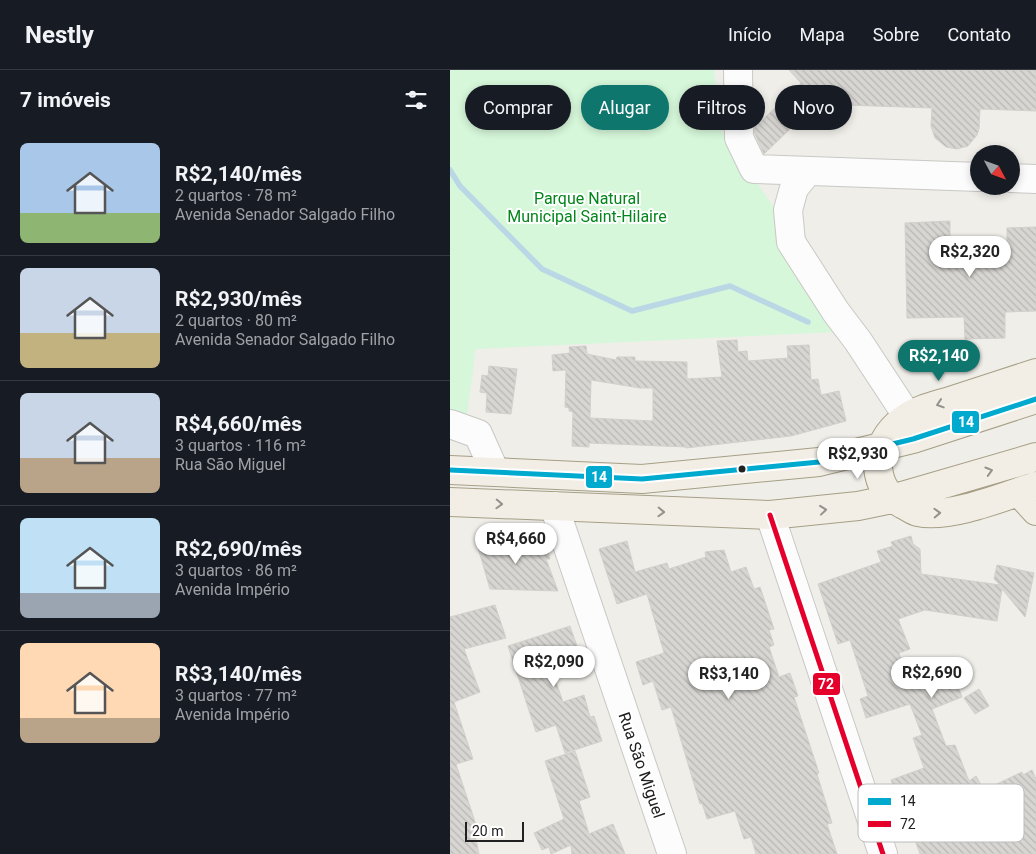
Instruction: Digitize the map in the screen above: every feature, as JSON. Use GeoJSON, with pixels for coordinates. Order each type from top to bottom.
{"type":"FeatureCollection","features":[{"type":"Feature","properties":{"kind":"main road"},"geometry":{"type":"LineString","coordinates":[[1030,496],[939,514],[917,512],[892,498],[883,489],[877,463],[881,447],[891,432],[908,417],[923,410],[1036,373]]}},
{"type":"Feature","properties":{"kind":"main road"},"geometry":{"type":"LineString","coordinates":[[450,470],[642,479],[819,462],[913,438],[1036,399]]}},
{"type":"Feature","properties":{"kind":"main road"},"geometry":{"type":"LineString","coordinates":[[450,502],[770,515],[858,506],[1036,458]]}},
{"type":"Feature","properties":{"kind":"street"},"geometry":{"type":"LineString","coordinates":[[738,70],[739,138],[754,169],[970,177]]}},
{"type":"Feature","properties":{"kind":"street"},"geometry":{"type":"LineString","coordinates":[[808,171],[794,188],[788,210],[791,242],[908,417]]}},
{"type":"Feature","properties":{"kind":"street"},"geometry":{"type":"LineString","coordinates":[[1020,178],[1036,179]]}},
{"type":"Feature","properties":{"kind":"street"},"geometry":{"type":"LineString","coordinates":[[450,424],[478,434],[495,472]]}},
{"type":"Feature","properties":{"kind":"street","name":"Rua São Miguel"},"geometry":{"type":"LineString","coordinates":[[554,506],[672,854]]}},
{"type":"Feature","properties":{"kind":"street"},"geometry":{"type":"LineString","coordinates":[[770,515],[860,784]]}},
{"type":"Feature","properties":{"kind":"street"},"geometry":{"type":"LineString","coordinates":[[879,842],[883,854]]}},
{"type":"Feature","properties":{"kind":"green space","name":"Parque Natural Municipal Saint-Hilaire"},"geometry":{"type":"Polygon","coordinates":[[[450,70],[714,70],[716,85],[679,85],[679,130],[722,130],[859,331],[476,349],[464,435],[450,434],[450,70]]]}},
{"type":"Feature","properties":{"kind":"building"},"geometry":{"type":"Polygon","coordinates":[[[789,70],[1036,70],[1036,111],[980,109],[977,135],[968,146],[957,149],[946,147],[935,138],[931,126],[932,108],[852,105],[852,85],[799,85],[801,83],[789,70]]]}},
{"type":"Feature","properties":{"kind":"building"},"geometry":{"type":"Polygon","coordinates":[[[775,108],[775,130],[789,130],[764,154],[754,130],[765,130],[765,117],[775,108]]]}},
{"type":"Feature","properties":{"kind":"building"},"geometry":{"type":"Polygon","coordinates":[[[950,221],[950,247],[1007,245],[1007,228],[1036,227],[1036,311],[1005,312],[1005,338],[965,339],[964,317],[907,318],[905,223],[950,221]]]}},
{"type":"Feature","properties":{"kind":"building"},"geometry":{"type":"Polygon","coordinates":[[[737,340],[738,352],[747,351],[748,361],[788,358],[787,346],[809,345],[811,380],[818,379],[821,395],[839,391],[846,421],[791,436],[686,448],[589,443],[589,447],[572,446],[573,412],[565,407],[566,370],[553,371],[552,355],[570,353],[569,347],[586,346],[587,354],[616,360],[617,357],[635,357],[635,361],[687,362],[687,379],[722,377],[717,341],[737,340]],[[591,380],[590,418],[653,421],[653,388],[640,388],[591,380]]]}},
{"type":"Feature","properties":{"kind":"building"},"geometry":{"type":"Polygon","coordinates":[[[489,366],[517,369],[511,414],[486,412],[487,393],[480,392],[482,375],[488,376],[489,366]]]}},
{"type":"Feature","properties":{"kind":"building"},"geometry":{"type":"Polygon","coordinates":[[[477,536],[545,543],[550,559],[546,559],[558,591],[490,589],[479,551],[477,536]]]}},
{"type":"Feature","properties":{"kind":"building"},"geometry":{"type":"Polygon","coordinates":[[[911,536],[913,544],[920,549],[921,574],[1000,585],[994,579],[997,565],[1034,573],[1025,617],[1002,589],[997,621],[925,610],[898,619],[910,649],[899,653],[911,688],[953,672],[962,697],[932,709],[946,746],[955,745],[969,781],[976,776],[981,784],[892,784],[891,780],[924,768],[913,738],[922,735],[910,704],[866,718],[860,699],[868,696],[850,640],[838,644],[818,584],[881,562],[877,551],[893,546],[891,542],[911,536]]]}},
{"type":"Feature","properties":{"kind":"building"},"geometry":{"type":"Polygon","coordinates":[[[627,541],[635,572],[667,563],[669,569],[706,557],[705,552],[724,550],[731,572],[746,567],[754,589],[760,587],[774,629],[769,630],[774,645],[769,647],[779,677],[790,673],[798,696],[794,697],[819,773],[817,774],[832,823],[827,824],[837,854],[756,854],[751,837],[744,839],[735,811],[707,819],[702,803],[700,804],[671,707],[662,710],[653,681],[643,685],[636,662],[664,653],[647,594],[617,604],[599,549],[627,541]]]}},
{"type":"Feature","properties":{"kind":"building"},"geometry":{"type":"Polygon","coordinates":[[[495,605],[506,638],[464,649],[480,692],[454,702],[473,759],[456,764],[479,834],[475,835],[479,854],[450,854],[450,617],[495,605]]]}},
{"type":"Feature","properties":{"kind":"building"},"geometry":{"type":"Polygon","coordinates":[[[570,626],[583,664],[553,673],[563,702],[584,695],[590,717],[594,716],[602,741],[565,753],[556,725],[536,732],[508,646],[570,626]]]}},
{"type":"Feature","properties":{"kind":"building"},"geometry":{"type":"Polygon","coordinates":[[[979,689],[989,706],[975,714],[964,698],[979,689]]]}},
{"type":"Feature","properties":{"kind":"building"},"geometry":{"type":"Polygon","coordinates":[[[575,751],[590,797],[579,801],[589,834],[613,824],[625,854],[572,854],[571,845],[551,854],[549,847],[542,850],[534,833],[564,819],[545,761],[575,751]]]}},
{"type":"Feature","properties":{"kind":"building"},"geometry":{"type":"Polygon","coordinates":[[[1032,770],[1036,779],[1036,854],[920,854],[916,842],[1024,842],[1024,784],[997,784],[1022,772],[1023,775],[1032,770]]]}},
{"type":"Feature","properties":{"kind":"waterway"},"geometry":{"type":"LineString","coordinates":[[450,170],[460,186],[542,269],[632,311],[730,286],[808,322]]}},
{"type":"Feature","properties":{"kind":"transit line","name":"14"},"geometry":{"type":"LineString","coordinates":[[450,470],[642,479],[819,462],[913,439],[1036,399]]}},
{"type":"Feature","properties":{"kind":"transit line","name":"72"},"geometry":{"type":"LineString","coordinates":[[770,515],[860,784]]}},
{"type":"Feature","properties":{"kind":"transit line","name":"72"},"geometry":{"type":"LineString","coordinates":[[879,842],[883,854]]}}]}
